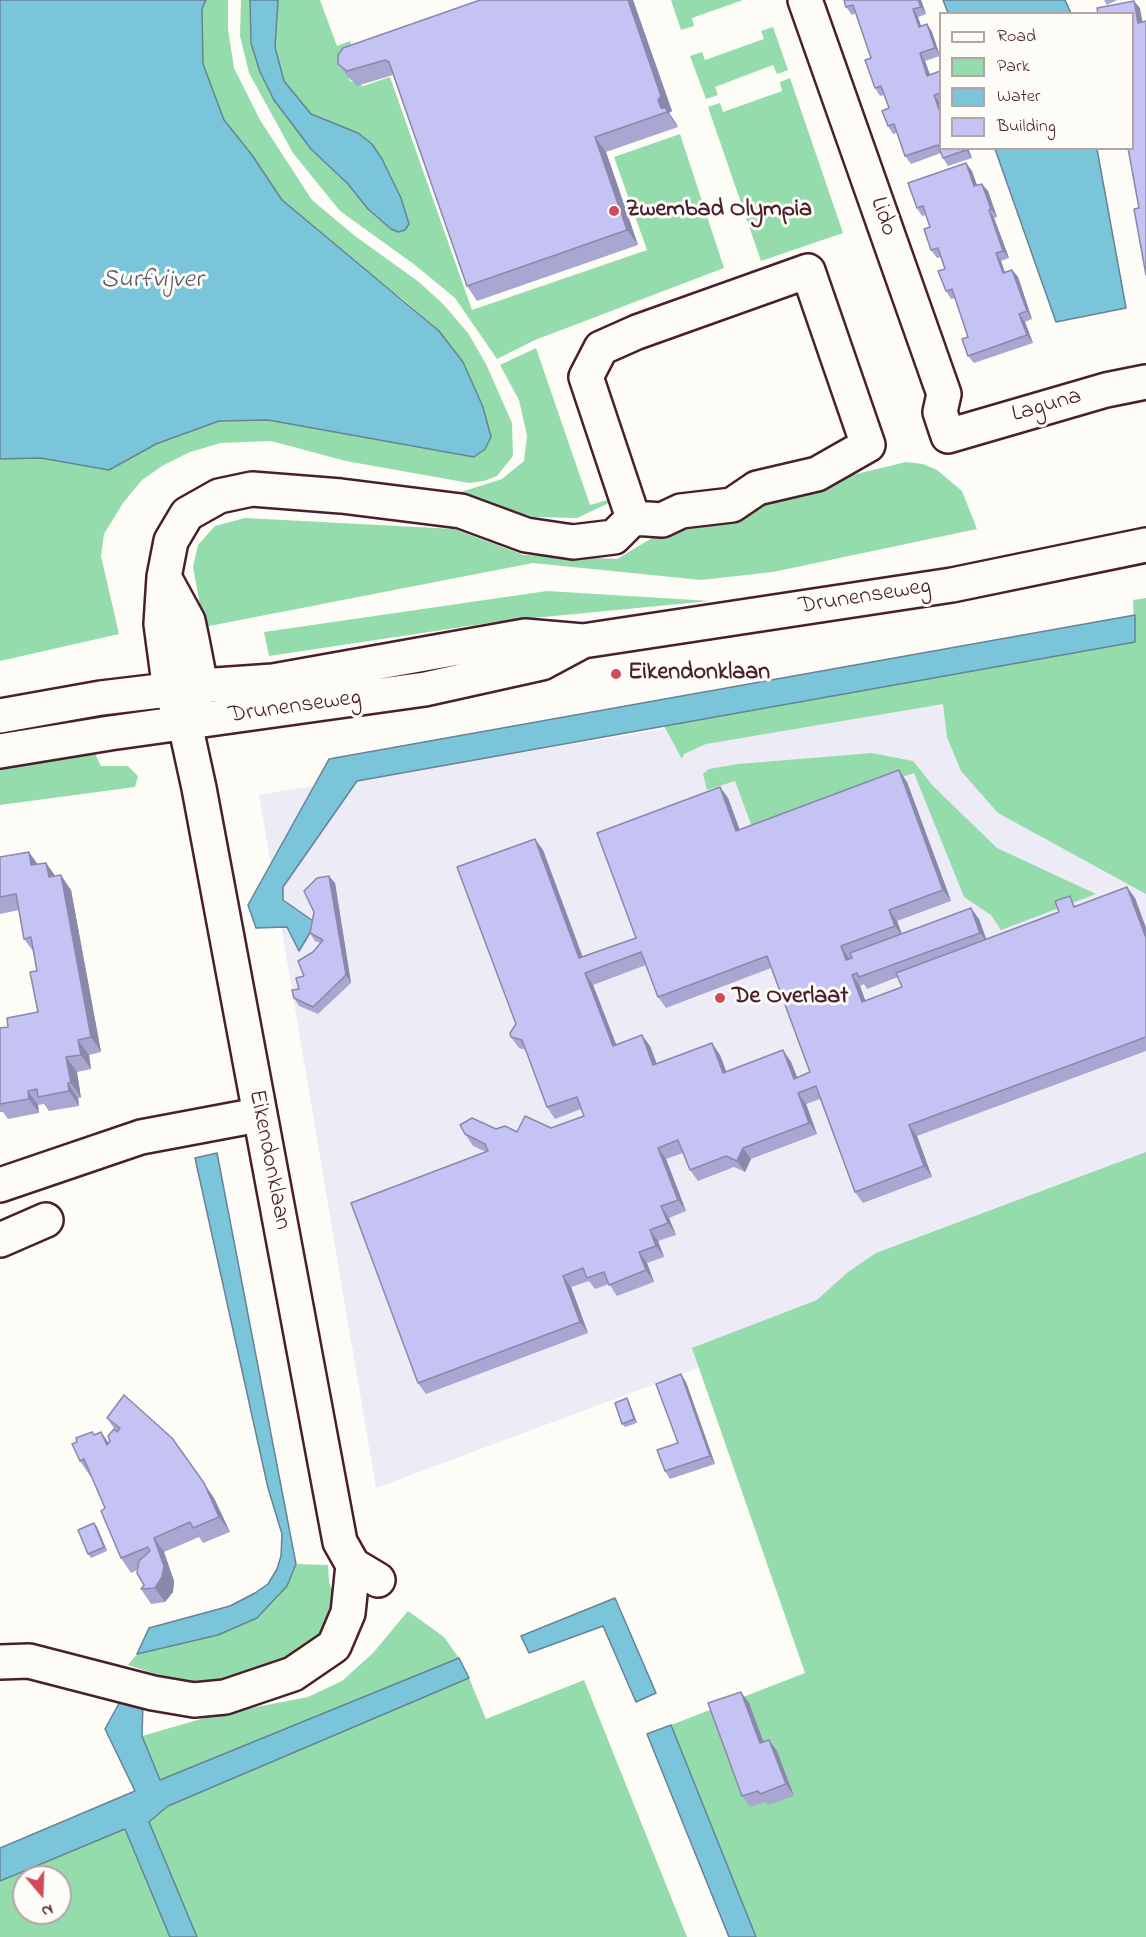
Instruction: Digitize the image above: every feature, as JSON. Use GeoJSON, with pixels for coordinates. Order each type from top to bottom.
{"type":"FeatureCollection","features":[{"type":"Feature","properties":{"kind":"street","name":"Lido"},"geometry":{"type":"LineString","coordinates":[[805,0],[944,394],[940,412],[948,436]]}},
{"type":"Feature","properties":{"kind":"street"},"geometry":{"type":"LineString","coordinates":[[185,724],[188,621],[164,577],[171,541],[187,514],[219,496],[252,489],[341,496],[461,512],[526,535],[573,542],[614,537],[633,518],[662,520],[681,511],[732,505],[757,488],[817,474],[868,445],[808,271],[646,328],[601,348],[586,377],[633,518]]}},
{"type":"Feature","properties":{"kind":"street","name":"Laguna"},"geometry":{"type":"LineString","coordinates":[[948,436],[1106,390],[1146,382]]}},
{"type":"Feature","properties":{"kind":"street","name":"Drunenseweg"},"geometry":{"type":"LineString","coordinates":[[0,716],[101,698],[273,681],[525,636],[583,641],[952,585],[1146,545]]}},
{"type":"Feature","properties":{"kind":"street","name":"Drunenseweg"},"geometry":{"type":"LineString","coordinates":[[0,752],[110,733],[425,689],[542,663],[583,641]]}},
{"type":"Feature","properties":{"kind":"street","name":"Eikendonklaan"},"geometry":{"type":"LineString","coordinates":[[0,1662],[29,1661],[194,1700],[235,1694],[293,1674],[334,1646],[365,1572],[340,1542],[277,1202],[258,1114],[199,788],[185,724]]}},
{"type":"Feature","properties":{"kind":"street"},"geometry":{"type":"LineString","coordinates":[[0,1185],[141,1137],[258,1114]]}},
{"type":"Feature","properties":{"kind":"street"},"geometry":{"type":"LineString","coordinates":[[0,1240],[46,1220]]}},
{"type":"Feature","properties":{"kind":"shaded area","name":"De Overlaat"},"geometry":{"type":"Polygon","coordinates":[[[1128,654],[1146,731],[1146,1201],[376,1488],[259,795],[1128,654]]]}},
{"type":"Feature","properties":{"kind":"green space"},"geometry":{"type":"Polygon","coordinates":[[[206,0],[228,0],[228,29],[234,68],[260,120],[312,200],[355,236],[419,282],[444,305],[468,333],[486,364],[512,423],[513,456],[497,476],[469,483],[346,461],[271,441],[221,443],[190,452],[162,466],[142,480],[123,503],[104,534],[101,556],[119,634],[0,661],[0,459],[41,458],[109,470],[156,444],[218,421],[268,420],[474,457],[463,362],[439,331],[282,200],[252,155],[224,120],[203,64],[202,9],[206,0]]]}},
{"type":"Feature","properties":{"kind":"green space"},"geometry":{"type":"Polygon","coordinates":[[[241,0],[320,0],[337,46],[350,41],[356,61],[349,78],[350,81],[363,86],[390,77],[472,310],[647,250],[614,157],[680,134],[724,268],[535,340],[497,359],[455,298],[415,265],[340,211],[293,153],[249,73],[240,36],[241,0]]]}},
{"type":"Feature","properties":{"kind":"green space"},"geometry":{"type":"Polygon","coordinates":[[[671,0],[743,0],[692,18],[694,26],[681,30],[671,0]]]}},
{"type":"Feature","properties":{"kind":"green space"},"geometry":{"type":"Polygon","coordinates":[[[773,27],[788,70],[777,74],[773,65],[715,87],[718,95],[706,99],[690,56],[702,52],[705,60],[764,39],[761,31],[773,27]]]}},
{"type":"Feature","properties":{"kind":"green space"},"geometry":{"type":"Polygon","coordinates":[[[790,78],[843,233],[761,261],[708,107],[720,103],[723,112],[782,91],[780,82],[790,78]]]}},
{"type":"Feature","properties":{"kind":"green space"},"geometry":{"type":"Polygon","coordinates":[[[536,348],[590,505],[611,499],[607,504],[577,518],[533,517],[458,493],[502,479],[524,461],[527,436],[519,400],[500,365],[536,348]]]}},
{"type":"Feature","properties":{"kind":"green space"},"geometry":{"type":"Polygon","coordinates":[[[906,462],[923,464],[937,470],[962,491],[977,529],[773,572],[701,580],[533,563],[204,627],[193,567],[198,545],[215,526],[245,518],[454,529],[524,555],[617,559],[669,528],[769,495],[906,462]]]}},
{"type":"Feature","properties":{"kind":"green space"},"geometry":{"type":"Polygon","coordinates":[[[547,591],[710,601],[502,621],[269,656],[264,632],[547,591]]]}},
{"type":"Feature","properties":{"kind":"green space"},"geometry":{"type":"Polygon","coordinates":[[[1146,598],[1146,894],[998,813],[961,771],[947,737],[943,704],[706,744],[684,754],[682,759],[664,726],[1135,642],[1133,600],[1146,598]]]}},
{"type":"Feature","properties":{"kind":"green space"},"geometry":{"type":"Polygon","coordinates":[[[92,747],[101,766],[128,766],[138,776],[135,787],[0,805],[0,762],[92,747]]]}},
{"type":"Feature","properties":{"kind":"green space"},"geometry":{"type":"Polygon","coordinates":[[[872,753],[913,761],[933,786],[997,848],[1096,894],[1001,930],[991,915],[964,897],[914,773],[752,827],[735,781],[707,790],[703,774],[709,769],[738,764],[872,753]]]}},
{"type":"Feature","properties":{"kind":"green space"},"geometry":{"type":"Polygon","coordinates":[[[1146,1152],[1146,1937],[756,1937],[671,1725],[805,1673],[692,1348],[817,1300],[848,1272],[876,1253],[1146,1152]]]}},
{"type":"Feature","properties":{"kind":"green space"},"geometry":{"type":"Polygon","coordinates":[[[296,1564],[328,1565],[329,1582],[338,1609],[334,1623],[301,1662],[185,1697],[159,1675],[128,1665],[137,1654],[218,1635],[294,1571],[296,1564]]]}},
{"type":"Feature","properties":{"kind":"green space"},"geometry":{"type":"Polygon","coordinates":[[[408,1611],[444,1637],[459,1658],[160,1780],[142,1736],[215,1715],[308,1697],[342,1681],[373,1653],[408,1611]]]}},
{"type":"Feature","properties":{"kind":"green space"},"geometry":{"type":"Polygon","coordinates":[[[469,1678],[486,1719],[584,1680],[687,1937],[197,1937],[149,1822],[168,1806],[469,1678]]]}},
{"type":"Feature","properties":{"kind":"green space"},"geometry":{"type":"Polygon","coordinates":[[[125,1829],[170,1937],[0,1937],[0,1881],[12,1876],[12,1925],[72,1925],[72,1865],[38,1865],[125,1829]]]}},
{"type":"Feature","properties":{"kind":"water","name":"Surfvijver"},"geometry":{"type":"Polygon","coordinates":[[[0,0],[206,0],[202,9],[203,64],[224,120],[252,155],[282,200],[439,331],[463,362],[483,407],[491,437],[485,449],[474,457],[268,420],[219,421],[156,444],[109,470],[41,458],[0,459],[0,0]]]}},
{"type":"Feature","properties":{"kind":"water"},"geometry":{"type":"Polygon","coordinates":[[[250,0],[278,0],[275,47],[284,81],[311,114],[358,133],[372,144],[401,198],[409,224],[405,230],[398,232],[391,229],[368,209],[348,184],[311,149],[274,100],[260,72],[251,43],[250,0]]]}},
{"type":"Feature","properties":{"kind":"water"},"geometry":{"type":"Polygon","coordinates":[[[943,0],[1065,0],[1071,12],[948,12],[943,0]]]}},
{"type":"Feature","properties":{"kind":"water"},"geometry":{"type":"Polygon","coordinates":[[[995,150],[1097,150],[1126,308],[1056,322],[995,150]]]}},
{"type":"Feature","properties":{"kind":"water"},"geometry":{"type":"Polygon","coordinates":[[[1135,615],[1135,642],[357,781],[283,887],[283,900],[316,923],[299,951],[287,927],[256,928],[248,905],[329,759],[1135,615]]]}},
{"type":"Feature","properties":{"kind":"water"},"geometry":{"type":"Polygon","coordinates":[[[217,1153],[296,1564],[287,1586],[257,1618],[218,1635],[137,1654],[149,1628],[230,1606],[255,1593],[268,1584],[277,1569],[281,1556],[282,1534],[268,1488],[195,1158],[217,1153]]]}},
{"type":"Feature","properties":{"kind":"water"},"geometry":{"type":"Polygon","coordinates":[[[615,1598],[656,1693],[636,1702],[603,1626],[529,1653],[521,1636],[615,1598]]]}},
{"type":"Feature","properties":{"kind":"water"},"geometry":{"type":"Polygon","coordinates":[[[459,1658],[469,1678],[168,1806],[149,1822],[197,1937],[170,1937],[125,1829],[38,1865],[12,1865],[12,1876],[0,1881],[0,1848],[135,1791],[105,1729],[123,1696],[143,1702],[142,1736],[160,1780],[459,1658]]]}},
{"type":"Feature","properties":{"kind":"water"},"geometry":{"type":"Polygon","coordinates":[[[671,1725],[756,1937],[729,1937],[647,1734],[671,1725]]]}},
{"type":"Feature","properties":{"kind":"building"},"geometry":{"type":"Polygon","coordinates":[[[480,0],[628,0],[661,96],[658,100],[661,108],[666,108],[667,112],[595,137],[627,230],[467,286],[389,62],[385,60],[347,71],[338,64],[338,55],[343,48],[480,0]]]}},
{"type":"Feature","properties":{"kind":"building"},"geometry":{"type":"Polygon","coordinates":[[[844,0],[918,0],[921,7],[913,9],[919,27],[927,24],[935,48],[920,53],[927,76],[939,71],[939,93],[934,95],[939,109],[939,148],[938,145],[905,156],[894,124],[888,126],[882,111],[889,108],[881,86],[875,88],[865,60],[871,58],[853,5],[846,7],[844,0]]]}},
{"type":"Feature","properties":{"kind":"building"},"geometry":{"type":"Polygon","coordinates":[[[1134,1],[1138,23],[1146,21],[1146,275],[1134,209],[1139,208],[1128,150],[1134,150],[1134,12],[1098,12],[1097,8],[1134,1]]]}},
{"type":"Feature","properties":{"kind":"building"},"geometry":{"type":"Polygon","coordinates":[[[940,150],[966,150],[943,158],[940,150]]]}},
{"type":"Feature","properties":{"kind":"building"},"geometry":{"type":"Polygon","coordinates":[[[966,163],[974,186],[982,184],[991,209],[989,210],[1003,251],[996,253],[1003,273],[1012,270],[1027,311],[1019,314],[1027,335],[968,356],[962,339],[968,337],[952,289],[946,291],[938,271],[945,269],[938,248],[931,250],[924,229],[930,227],[923,206],[917,208],[908,183],[966,163]]]}},
{"type":"Feature","properties":{"kind":"building"},"geometry":{"type":"Polygon","coordinates":[[[899,770],[943,890],[889,910],[895,926],[841,946],[846,960],[852,958],[850,953],[971,908],[980,933],[859,977],[857,973],[852,975],[862,1002],[902,987],[896,973],[1059,912],[1055,901],[1070,896],[1074,907],[1127,887],[1146,938],[1146,1037],[909,1125],[924,1166],[855,1192],[816,1086],[798,1093],[809,1123],[743,1148],[737,1161],[726,1156],[690,1170],[678,1140],[658,1148],[678,1200],[661,1206],[668,1223],[650,1230],[656,1246],[639,1252],[646,1270],[609,1285],[604,1272],[587,1278],[583,1268],[563,1276],[580,1322],[418,1383],[351,1203],[488,1151],[485,1144],[465,1134],[460,1125],[472,1118],[496,1129],[505,1126],[517,1132],[525,1116],[551,1128],[584,1116],[577,1097],[547,1107],[522,1040],[511,1037],[510,1033],[516,1024],[457,867],[535,839],[579,958],[636,938],[597,833],[720,787],[736,831],[899,770]],[[641,952],[585,973],[613,1046],[642,1035],[653,1065],[712,1043],[723,1073],[783,1050],[794,1079],[810,1072],[767,956],[658,997],[641,952]]]}},
{"type":"Feature","properties":{"kind":"building"},"geometry":{"type":"Polygon","coordinates":[[[29,852],[31,865],[46,863],[49,877],[61,875],[91,1037],[78,1040],[81,1055],[66,1057],[71,1083],[68,1083],[69,1091],[38,1097],[37,1089],[28,1091],[29,1099],[0,1104],[0,1028],[8,1027],[7,1018],[38,1012],[30,972],[37,971],[31,937],[24,939],[16,894],[0,897],[0,857],[29,852]]]}},
{"type":"Feature","properties":{"kind":"building"},"geometry":{"type":"Polygon","coordinates":[[[329,876],[346,975],[313,1007],[294,998],[292,990],[299,989],[296,978],[304,976],[298,961],[313,952],[323,940],[310,933],[314,912],[304,891],[317,878],[329,876]]]}},
{"type":"Feature","properties":{"kind":"building"},"geometry":{"type":"Polygon","coordinates":[[[681,1374],[710,1456],[665,1471],[657,1450],[678,1443],[656,1384],[681,1374]]]}},
{"type":"Feature","properties":{"kind":"building"},"geometry":{"type":"Polygon","coordinates":[[[124,1395],[172,1438],[204,1483],[219,1517],[193,1528],[190,1522],[154,1538],[164,1566],[162,1577],[155,1588],[141,1589],[144,1585],[137,1573],[139,1561],[150,1551],[148,1547],[121,1558],[101,1511],[105,1508],[84,1459],[80,1461],[72,1444],[77,1442],[76,1438],[92,1432],[94,1435],[101,1432],[107,1445],[110,1441],[108,1436],[114,1429],[117,1432],[120,1428],[107,1418],[124,1395]]]}},
{"type":"Feature","properties":{"kind":"building"},"geometry":{"type":"Polygon","coordinates":[[[627,1398],[634,1419],[622,1424],[615,1403],[627,1398]]]}},
{"type":"Feature","properties":{"kind":"building"},"geometry":{"type":"Polygon","coordinates":[[[94,1523],[104,1547],[88,1554],[78,1530],[94,1523]]]}},
{"type":"Feature","properties":{"kind":"building"},"geometry":{"type":"Polygon","coordinates":[[[741,1692],[760,1743],[769,1740],[786,1784],[760,1794],[758,1791],[742,1796],[708,1703],[741,1692]]]}},
{"type":"Feature","properties":{"kind":"place","name":"Zwembad Olympia"},"geometry":{"type":"Point","coordinates":[614,211]}},
{"type":"Feature","properties":{"kind":"place","name":"Eikendonklaan"},"geometry":{"type":"Point","coordinates":[616,674]}},
{"type":"Feature","properties":{"kind":"place","name":"De Overlaat"},"geometry":{"type":"Point","coordinates":[720,998]}}]}
